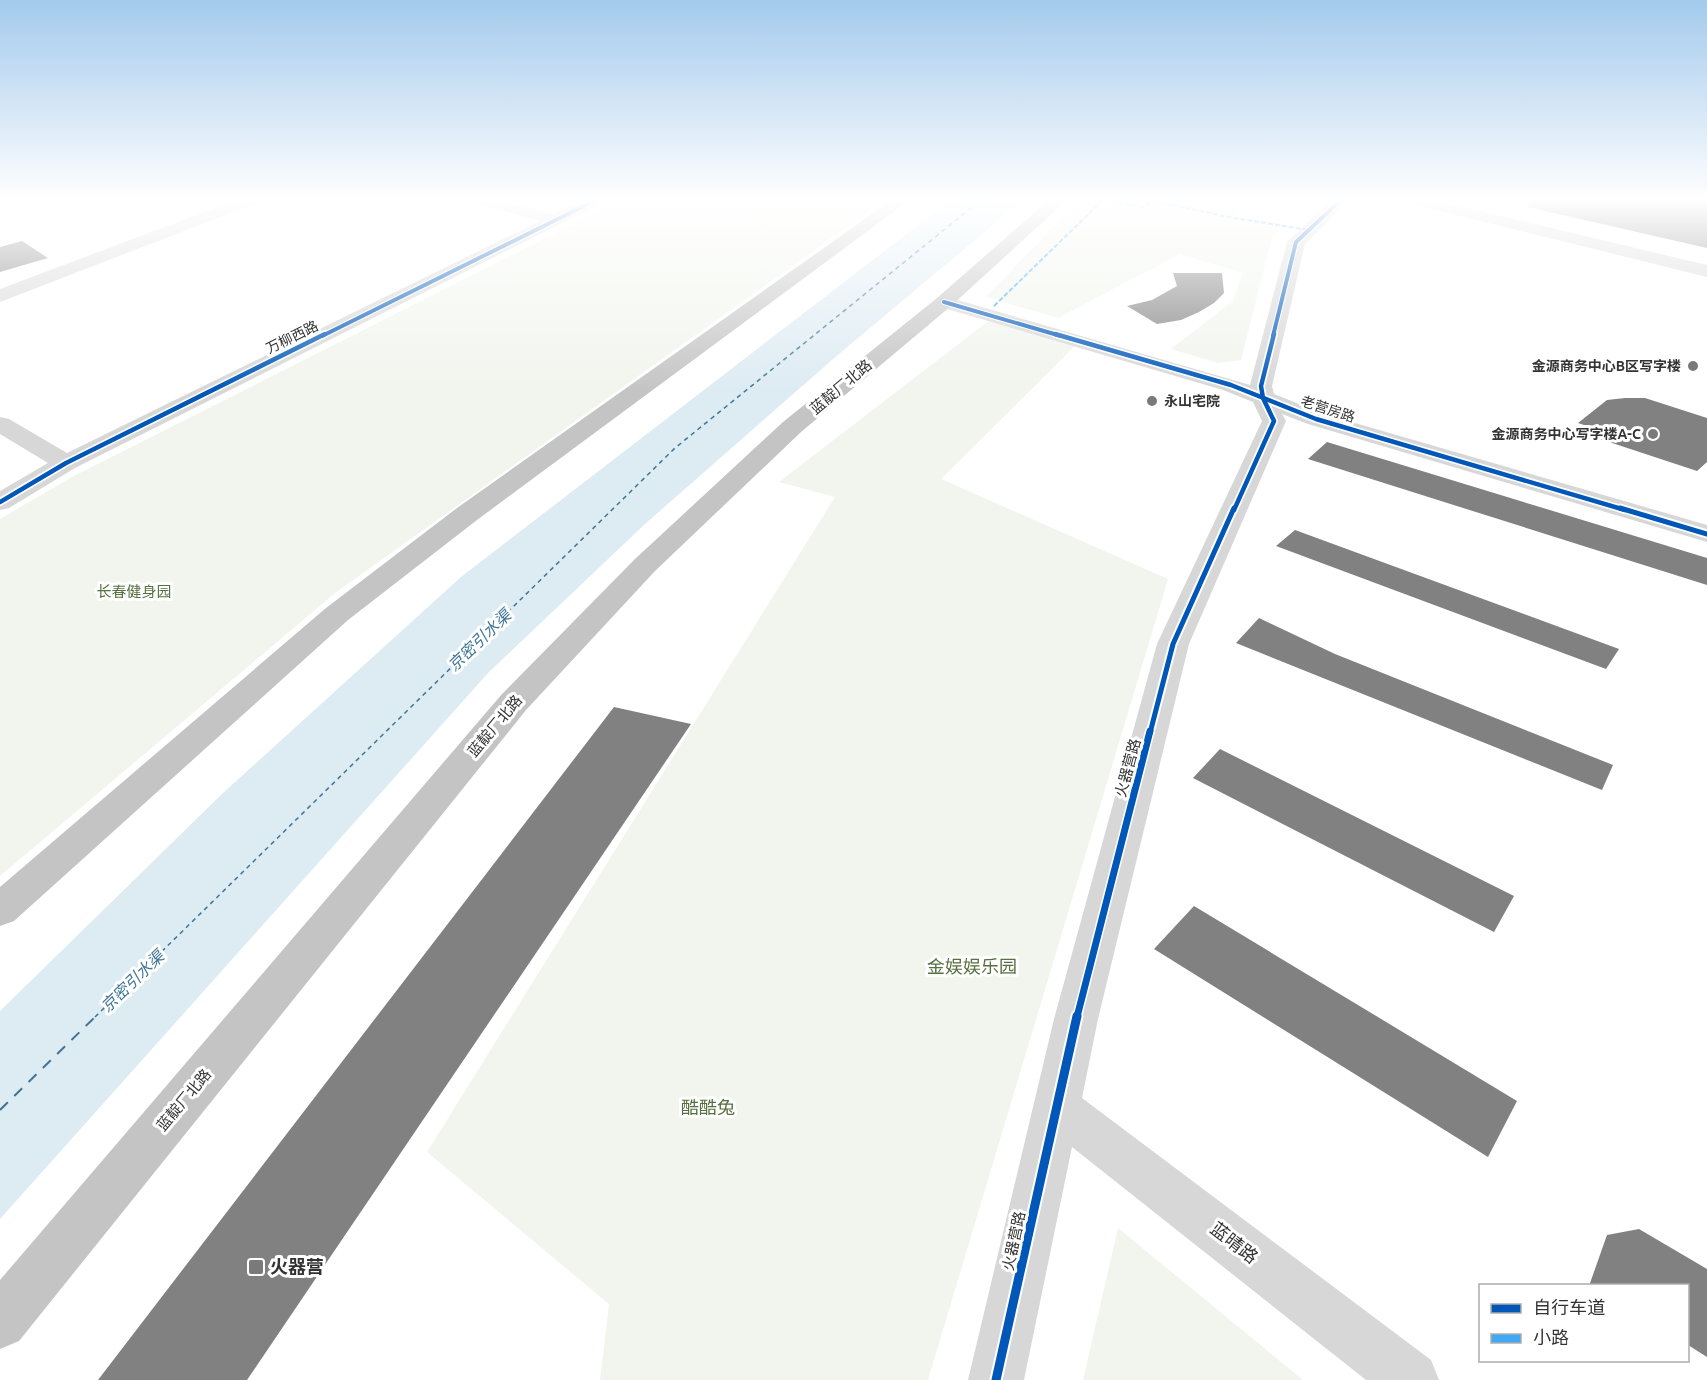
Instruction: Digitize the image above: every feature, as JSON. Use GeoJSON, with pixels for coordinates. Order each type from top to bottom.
{"type":"FeatureCollection","features":[{"type":"Feature","properties":{"kind":"highway"},"geometry":{"type":"LineString","coordinates":[[0,910],[337,614],[467,513],[814,263]]}},
{"type":"Feature","properties":{"kind":"highway","name":"蓝靛厂北路"},"geometry":{"type":"LineString","coordinates":[[0,1322],[514,702],[645,565],[792,427],[987,263]]}},
{"type":"Feature","properties":{"kind":"street"},"geometry":{"type":"LineString","coordinates":[[0,296],[85,263]]}},
{"type":"Feature","properties":{"kind":"street","name":"万柳西路"},"geometry":{"type":"LineString","coordinates":[[0,502],[66,463],[467,263]]}},
{"type":"Feature","properties":{"kind":"street"},"geometry":{"type":"LineString","coordinates":[[1262,392],[1291,263]]}},
{"type":"Feature","properties":{"kind":"street"},"geometry":{"type":"LineString","coordinates":[[1672,263],[1707,272]]}},
{"type":"Feature","properties":{"kind":"street","name":"老营房路"},"geometry":{"type":"LineString","coordinates":[[948,298],[1231,385],[1311,404],[1707,519]]}},
{"type":"Feature","properties":{"kind":"street","name":"老营房路"},"geometry":{"type":"LineString","coordinates":[[1262,392],[1316,419],[1707,534]]}},
{"type":"Feature","properties":{"kind":"street","name":"火器营路"},"geometry":{"type":"LineString","coordinates":[[996,1380],[1076,1018],[1173,644],[1274,421],[1262,392]]}},
{"type":"Feature","properties":{"kind":"street"},"geometry":{"type":"LineString","coordinates":[[0,424],[66,463]]}},
{"type":"Feature","properties":{"kind":"street","name":"蓝晴路"},"geometry":{"type":"LineString","coordinates":[[1056,1106],[1411,1380]]}},
{"type":"Feature","properties":{"kind":"green space","name":"长春健身园"},"geometry":{"type":"Polygon","coordinates":[[[495,263],[796,263],[335,593],[0,876],[0,519],[72,477],[495,263]]]}},
{"type":"Feature","properties":{"kind":"green space"},"geometry":{"type":"Polygon","coordinates":[[[1018,263],[1162,263],[1058,318],[986,297],[1018,263]]]}},
{"type":"Feature","properties":{"kind":"green space"},"geometry":{"type":"Polygon","coordinates":[[[1211,263],[1265,263],[1241,360],[1218,363],[1171,349],[1233,301],[1243,273],[1211,263]]]}},
{"type":"Feature","properties":{"kind":"green space","name":"酷酷兔"},"geometry":{"type":"Polygon","coordinates":[[[991,319],[1075,346],[941,479],[1168,579],[928,1380],[600,1380],[609,1304],[427,1152],[835,497],[779,482],[991,319]]]}},
{"type":"Feature","properties":{"kind":"green space"},"geometry":{"type":"Polygon","coordinates":[[[1118,1228],[1303,1380],[1083,1380],[1118,1228]]]}},
{"type":"Feature","properties":{"kind":"water","name":"京密引水渠"},"geometry":{"type":"Polygon","coordinates":[[[868,263],[947,263],[833,359],[645,524],[488,673],[0,1219],[0,1011],[223,793],[461,577],[868,263]]]}},
{"type":"Feature","properties":{"kind":"building"},"geometry":{"type":"Polygon","coordinates":[[[0,263],[29,263],[0,272],[0,263]]]}},
{"type":"Feature","properties":{"kind":"building"},"geometry":{"type":"Polygon","coordinates":[[[1173,273],[1222,273],[1224,293],[1214,303],[1199,312],[1181,320],[1157,324],[1127,306],[1152,300],[1177,286],[1173,273]]]}},
{"type":"Feature","properties":{"kind":"building","name":"金源商务中心写字楼A-C"},"geometry":{"type":"Polygon","coordinates":[[[1645,398],[1707,418],[1707,462],[1697,471],[1594,437],[1602,431],[1578,423],[1607,400],[1645,398]]]}},
{"type":"Feature","properties":{"kind":"building"},"geometry":{"type":"Polygon","coordinates":[[[1327,442],[1707,558],[1707,585],[1308,459],[1327,442]]]}},
{"type":"Feature","properties":{"kind":"building"},"geometry":{"type":"Polygon","coordinates":[[[1295,530],[1619,649],[1606,669],[1276,546],[1295,530]]]}},
{"type":"Feature","properties":{"kind":"building"},"geometry":{"type":"Polygon","coordinates":[[[1259,618],[1335,654],[1613,765],[1602,790],[1236,643],[1259,618]]]}},
{"type":"Feature","properties":{"kind":"building"},"geometry":{"type":"Polygon","coordinates":[[[614,707],[691,724],[247,1380],[98,1380],[614,707]]]}},
{"type":"Feature","properties":{"kind":"building"},"geometry":{"type":"Polygon","coordinates":[[[1220,749],[1514,896],[1494,932],[1193,778],[1220,749]]]}},
{"type":"Feature","properties":{"kind":"building"},"geometry":{"type":"Polygon","coordinates":[[[1194,906],[1517,1101],[1488,1157],[1154,949],[1194,906]]]}},
{"type":"Feature","properties":{"kind":"building"},"geometry":{"type":"Polygon","coordinates":[[[1639,1229],[1707,1269],[1707,1357],[1689,1346],[1689,1284],[1590,1284],[1607,1235],[1639,1229]]]}},
{"type":"Feature","properties":{"kind":"ferry route"},"geometry":{"type":"LineString","coordinates":[[95,1017],[675,448],[903,263]]}},
{"type":"Feature","properties":{"kind":"ferry route"},"geometry":{"type":"LineString","coordinates":[[0,1110],[96,1016]]}},
{"type":"Feature","properties":{"kind":"marked path"},"geometry":{"type":"LineString","coordinates":[[994,306],[1038,263]]}},
{"type":"Feature","properties":{"kind":"cycle path"},"geometry":{"type":"LineString","coordinates":[[0,502],[66,463],[468,263]]}},
{"type":"Feature","properties":{"kind":"cycle path"},"geometry":{"type":"LineString","coordinates":[[996,1380],[1076,1019],[1173,644],[1274,421],[1263,398],[1261,386],[1291,263]]}},
{"type":"Feature","properties":{"kind":"cycle path"},"geometry":{"type":"LineString","coordinates":[[944,302],[1231,385],[1316,419],[1707,534]]}},
{"type":"Feature","properties":{"kind":"place","name":"金源商务中心B区写字楼"},"geometry":{"type":"Point","coordinates":[1693,366]}},
{"type":"Feature","properties":{"kind":"place","name":"永山宅院"},"geometry":{"type":"Point","coordinates":[1152,401]}},
{"type":"Feature","properties":{"kind":"place","name":"金源商务中心写字楼A-C"},"geometry":{"type":"Point","coordinates":[1653,434]}},
{"type":"Feature","properties":{"kind":"place","name":"火器营"},"geometry":{"type":"Point","coordinates":[256,1267]}},
{"type":"Feature","properties":{"kind":"park label","name":"金娱娱乐园"},"geometry":{"type":"Point","coordinates":[972,967]}}]}
